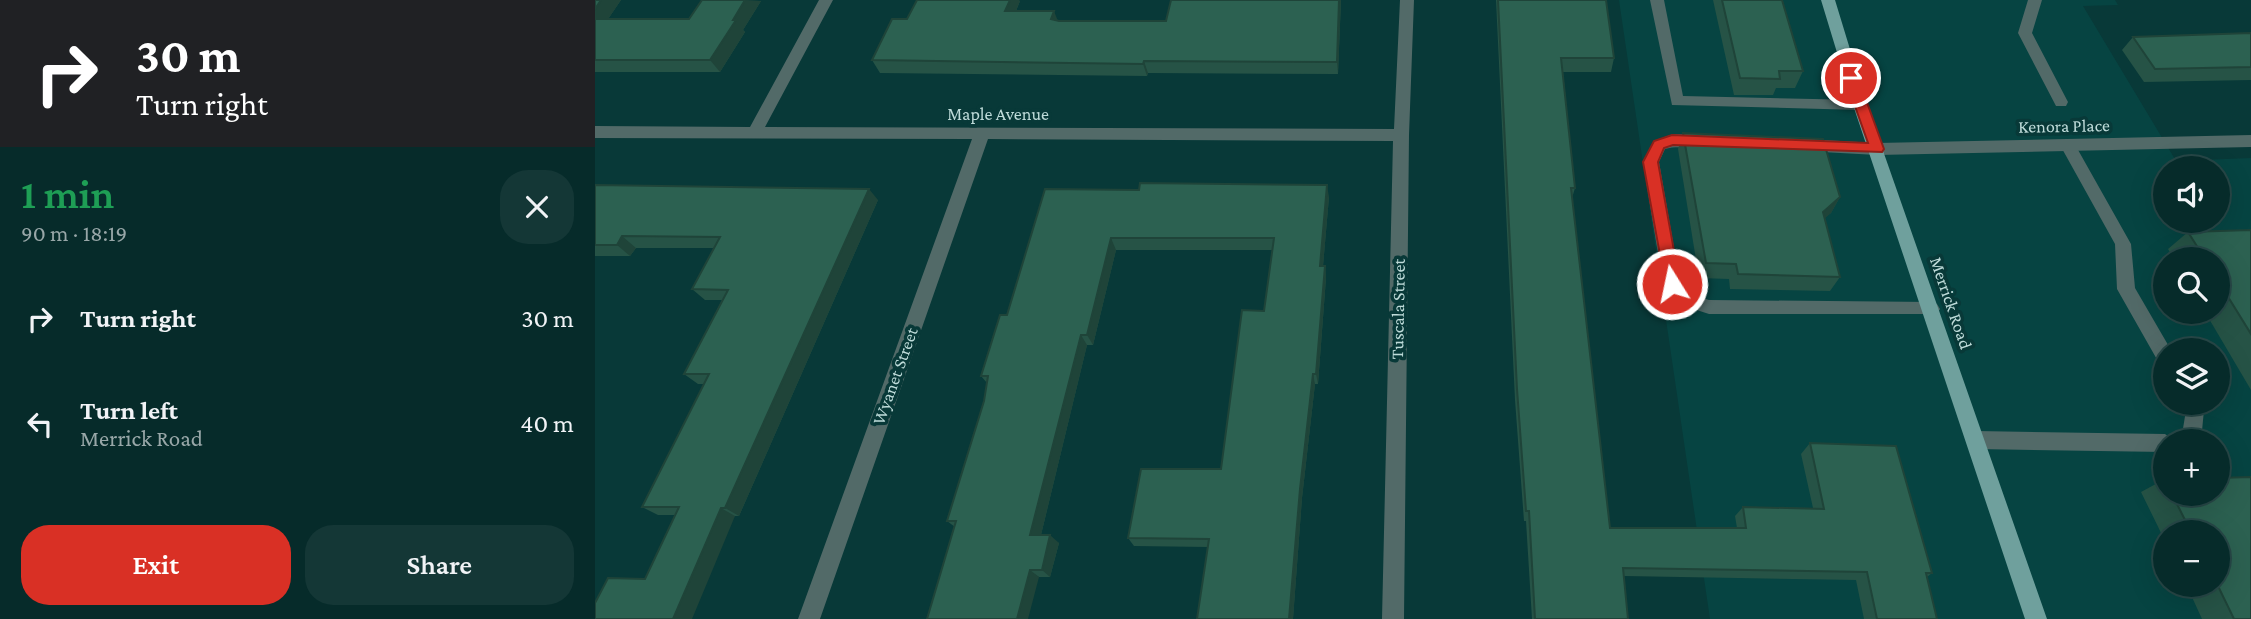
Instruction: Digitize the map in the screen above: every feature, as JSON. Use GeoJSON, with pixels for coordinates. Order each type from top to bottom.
{"type":"FeatureCollection","features":[{"type":"Feature","properties":{"kind":"main road","name":"Merrick Road"},"geometry":{"type":"LineString","coordinates":[[1828,0],[1860,104],[2036,619]]}},
{"type":"Feature","properties":{"kind":"street"},"geometry":{"type":"LineString","coordinates":[[755,131],[826,0]]}},
{"type":"Feature","properties":{"kind":"street","name":"Tuscala Street"},"geometry":{"type":"LineString","coordinates":[[1393,619],[1401,135],[1407,0]]}},
{"type":"Feature","properties":{"kind":"street"},"geometry":{"type":"LineString","coordinates":[[1657,0],[1677,101],[1860,104]]}},
{"type":"Feature","properties":{"kind":"street"},"geometry":{"type":"LineString","coordinates":[[2035,0],[2025,33],[2061,102]]}},
{"type":"Feature","properties":{"kind":"street","name":"Maple Avenue"},"geometry":{"type":"LineString","coordinates":[[595,132],[1401,135]]}},
{"type":"Feature","properties":{"kind":"street","name":"Wyanet Street"},"geometry":{"type":"LineString","coordinates":[[809,619],[982,133]]}},
{"type":"Feature","properties":{"kind":"street"},"geometry":{"type":"LineString","coordinates":[[1721,142],[1672,140],[1658,145],[1651,162],[1672,284],[1684,299],[1709,307],[1931,309]]}},
{"type":"Feature","properties":{"kind":"street","name":"Kenora Place"},"geometry":{"type":"LineString","coordinates":[[1784,144],[1877,149],[2251,141]]}},
{"type":"Feature","properties":{"kind":"street"},"geometry":{"type":"LineString","coordinates":[[2068,145],[2123,244],[2126,289],[2155,338]]}},
{"type":"Feature","properties":{"kind":"street"},"geometry":{"type":"LineString","coordinates":[[1976,440],[2153,443]]}},
{"type":"Feature","properties":{"kind":"shaded area"},"geometry":{"type":"Polygon","coordinates":[[[1619,0],[2115,0],[2118,5],[2083,6],[2173,156],[2153,156],[2153,233],[2230,233],[2230,159],[2251,158],[2251,619],[1710,619],[1619,0]]]}},
{"type":"Feature","properties":{"kind":"building"},"geometry":{"type":"Polygon","coordinates":[[[702,0],[745,0],[733,20],[736,20],[710,60],[595,60],[595,19],[689,19],[702,0]]]}},
{"type":"Feature","properties":{"kind":"building"},"geometry":{"type":"Polygon","coordinates":[[[917,0],[1010,0],[1005,11],[1054,11],[1051,19],[1059,21],[1166,21],[1171,0],[1339,0],[1337,62],[1144,61],[1143,64],[872,60],[892,19],[907,19],[917,0]]]}},
{"type":"Feature","properties":{"kind":"building"},"geometry":{"type":"Polygon","coordinates":[[[1498,0],[1606,0],[1614,58],[1561,58],[1575,188],[1571,188],[1610,528],[1746,528],[1743,507],[1824,509],[1810,443],[1896,446],[1932,573],[1926,573],[1937,619],[1877,619],[1867,572],[1623,568],[1628,619],[1535,619],[1529,511],[1526,511],[1517,389],[1498,0]]]}},
{"type":"Feature","properties":{"kind":"building"},"geometry":{"type":"Polygon","coordinates":[[[1722,0],[1782,0],[1803,71],[1779,71],[1780,79],[1740,78],[1722,0]]]}},
{"type":"Feature","properties":{"kind":"building"},"geometry":{"type":"Polygon","coordinates":[[[2251,33],[2251,67],[2155,69],[2133,37],[2251,33]]]}},
{"type":"Feature","properties":{"kind":"building"},"geometry":{"type":"Polygon","coordinates":[[[1683,133],[1823,139],[1840,197],[1823,212],[1840,277],[1738,274],[1736,264],[1706,263],[1683,133]]]}},
{"type":"Feature","properties":{"kind":"building"},"geometry":{"type":"Polygon","coordinates":[[[1140,183],[1327,185],[1320,266],[1325,266],[1316,374],[1313,374],[1300,489],[1289,619],[1197,619],[1209,539],[1128,538],[1141,469],[1221,469],[1242,310],[1264,311],[1274,238],[1111,238],[1087,335],[1081,335],[1030,535],[1050,535],[1042,570],[1030,570],[1017,619],[927,619],[956,521],[947,521],[984,401],[988,376],[981,376],[1000,315],[1007,315],[1045,189],[1139,190],[1140,183]]]}},
{"type":"Feature","properties":{"kind":"building"},"geometry":{"type":"Polygon","coordinates":[[[595,185],[869,189],[725,508],[721,508],[673,619],[595,619],[595,603],[608,578],[645,579],[679,507],[642,507],[709,374],[684,374],[728,290],[692,289],[720,237],[622,236],[617,245],[595,245],[595,185]]]}},
{"type":"Feature","properties":{"kind":"building"},"geometry":{"type":"Polygon","coordinates":[[[2251,230],[2251,334],[2230,300],[2230,247],[2197,247],[2189,233],[2230,233],[2230,231],[2251,230]]]}},
{"type":"Feature","properties":{"kind":"building"},"geometry":{"type":"Polygon","coordinates":[[[2251,477],[2251,619],[2234,619],[2223,597],[2230,597],[2230,520],[2185,520],[2178,506],[2230,506],[2230,478],[2251,477]]]}},
{"type":"Feature","properties":{"kind":"route"},"geometry":{"type":"LineString","coordinates":[[1672,284],[1651,162],[1658,145],[1672,140],[1877,149],[1851,78]]}}]}
